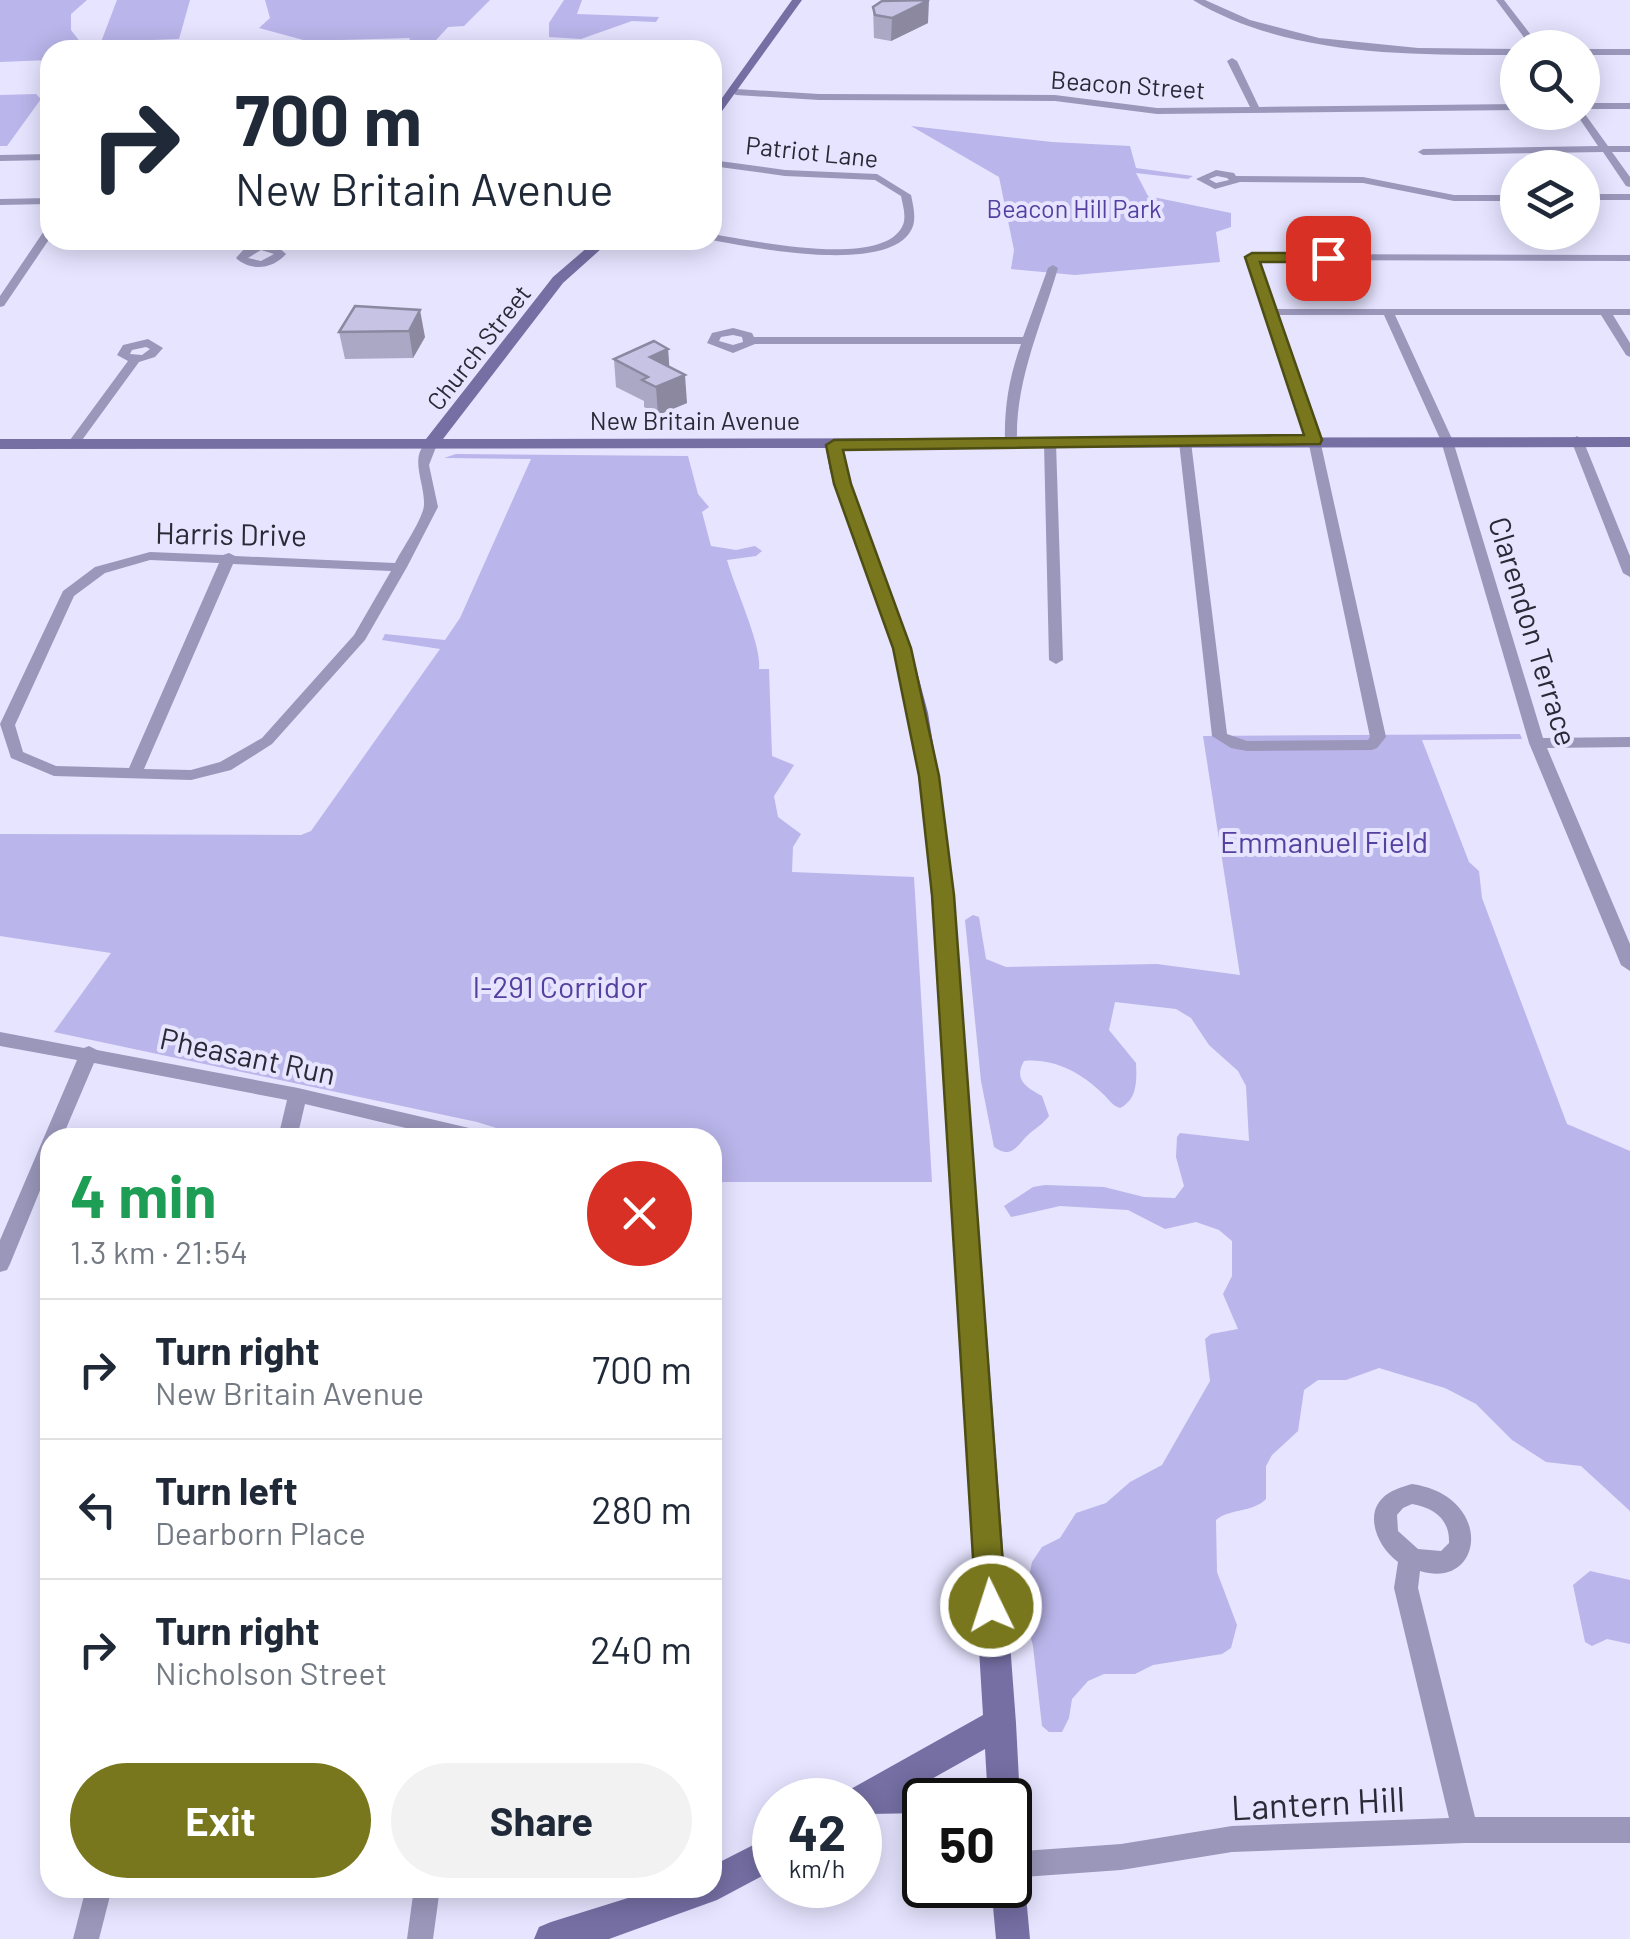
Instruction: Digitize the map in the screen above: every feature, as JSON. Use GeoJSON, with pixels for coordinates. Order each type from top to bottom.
{"type":"FeatureCollection","features":[{"type":"Feature","properties":{"kind":"main road"},"geometry":{"type":"LineString","coordinates":[[722,109],[797,0]]}},
{"type":"Feature","properties":{"kind":"main road","name":"Church Street"},"geometry":{"type":"LineString","coordinates":[[432,442],[558,280],[592,250]]}},
{"type":"Feature","properties":{"kind":"main road","name":"New Britain Avenue"},"geometry":{"type":"LineString","coordinates":[[0,444],[1630,442]]}},
{"type":"Feature","properties":{"kind":"main road"},"geometry":{"type":"LineString","coordinates":[[834,445],[838,471],[906,664],[934,812],[948,952],[1003,1778]]}},
{"type":"Feature","properties":{"kind":"main road"},"geometry":{"type":"LineString","coordinates":[[882,1789],[1000,1723]]}},
{"type":"Feature","properties":{"kind":"main road"},"geometry":{"type":"LineString","coordinates":[[722,1879],[752,1863]]}},
{"type":"Feature","properties":{"kind":"main road"},"geometry":{"type":"LineString","coordinates":[[551,1939],[679,1898]]}},
{"type":"Feature","properties":{"kind":"main road"},"geometry":{"type":"LineString","coordinates":[[1010,1908],[1012,1939]]}},
{"type":"Feature","properties":{"kind":"street"},"geometry":{"type":"LineString","coordinates":[[1197,0],[1254,24],[1335,43],[1418,52],[1500,52]]}},
{"type":"Feature","properties":{"kind":"street"},"geometry":{"type":"LineString","coordinates":[[1500,0],[1523,30]]}},
{"type":"Feature","properties":{"kind":"street"},"geometry":{"type":"LineString","coordinates":[[1600,52],[1630,52]]}},
{"type":"Feature","properties":{"kind":"street"},"geometry":{"type":"LineString","coordinates":[[1232,61],[1256,110]]}},
{"type":"Feature","properties":{"kind":"street","name":"Beacon Street"},"geometry":{"type":"LineString","coordinates":[[736,92],[819,97],[1054,98],[1157,112],[1500,107]]}},
{"type":"Feature","properties":{"kind":"street"},"geometry":{"type":"LineString","coordinates":[[1600,108],[1630,106]]}},
{"type":"Feature","properties":{"kind":"street"},"geometry":{"type":"LineString","coordinates":[[1594,130],[1630,184]]}},
{"type":"Feature","properties":{"kind":"street"},"geometry":{"type":"LineString","coordinates":[[1423,152],[1630,149]]}},
{"type":"Feature","properties":{"kind":"street"},"geometry":{"type":"LineString","coordinates":[[0,158],[40,157]]}},
{"type":"Feature","properties":{"kind":"street","name":"Patriot Lane"},"geometry":{"type":"LineString","coordinates":[[722,164],[786,173],[877,178],[906,195],[909,222],[906,231],[894,240],[855,251],[792,249],[722,238]]}},
{"type":"Feature","properties":{"kind":"street"},"geometry":{"type":"LineString","coordinates":[[1235,179],[1363,180],[1454,198],[1500,198]]}},
{"type":"Feature","properties":{"kind":"street"},"geometry":{"type":"LineString","coordinates":[[1600,198],[1630,197]]}},
{"type":"Feature","properties":{"kind":"street"},"geometry":{"type":"LineString","coordinates":[[0,202],[40,202]]}},
{"type":"Feature","properties":{"kind":"street"},"geometry":{"type":"LineString","coordinates":[[1,300],[40,244]]}},
{"type":"Feature","properties":{"kind":"street"},"geometry":{"type":"LineString","coordinates":[[1185,442],[1220,736],[1236,745],[1372,745],[1378,737],[1377,726],[1314,440],[1252,257],[1630,258]]}},
{"type":"Feature","properties":{"kind":"street"},"geometry":{"type":"LineString","coordinates":[[1012,443],[1009,405],[1026,341],[1053,268]]}},
{"type":"Feature","properties":{"kind":"street"},"geometry":{"type":"LineString","coordinates":[[1270,312],[1630,312]]}},
{"type":"Feature","properties":{"kind":"street","name":"Clarendon Terrace"},"geometry":{"type":"LineString","coordinates":[[1388,312],[1447,441],[1537,743],[1630,966]]}},
{"type":"Feature","properties":{"kind":"street"},"geometry":{"type":"LineString","coordinates":[[1606,312],[1630,353]]}},
{"type":"Feature","properties":{"kind":"street"},"geometry":{"type":"LineString","coordinates":[[750,340],[1026,341]]}},
{"type":"Feature","properties":{"kind":"street"},"geometry":{"type":"LineString","coordinates":[[73,444],[135,359]]}},
{"type":"Feature","properties":{"kind":"street"},"geometry":{"type":"LineString","coordinates":[[1577,440],[1630,573]]}},
{"type":"Feature","properties":{"kind":"street","name":"Harris Drive"},"geometry":{"type":"LineString","coordinates":[[400,567],[150,556],[100,570],[68,594],[7,725],[16,756],[54,771],[191,775],[226,766],[267,741],[360,637],[400,567],[431,507],[424,465],[432,442]]}},
{"type":"Feature","properties":{"kind":"street"},"geometry":{"type":"LineString","coordinates":[[1050,442],[1056,660]]}},
{"type":"Feature","properties":{"kind":"street"},"geometry":{"type":"LineString","coordinates":[[134,774],[229,557]]}},
{"type":"Feature","properties":{"kind":"street"},"geometry":{"type":"LineString","coordinates":[[1537,743],[1630,742]]}},
{"type":"Feature","properties":{"kind":"street","name":"Pheasant Run"},"geometry":{"type":"LineString","coordinates":[[0,1039],[298,1094],[440,1128]]}},
{"type":"Feature","properties":{"kind":"street"},"geometry":{"type":"LineString","coordinates":[[56,1128],[89,1053]]}},
{"type":"Feature","properties":{"kind":"street"},"geometry":{"type":"LineString","coordinates":[[290,1128],[298,1094]]}},
{"type":"Feature","properties":{"kind":"street"},"geometry":{"type":"LineString","coordinates":[[0,1264],[40,1164]]}},
{"type":"Feature","properties":{"kind":"street"},"geometry":{"type":"LineString","coordinates":[[0,1205],[22,1204]]}},
{"type":"Feature","properties":{"kind":"street"},"geometry":{"type":"LineString","coordinates":[[1410,1559],[1406,1588],[1465,1830]]}},
{"type":"Feature","properties":{"kind":"street","name":"Lantern Hill"},"geometry":{"type":"LineString","coordinates":[[1032,1863],[1121,1857],[1232,1839],[1465,1830],[1630,1830]]}},
{"type":"Feature","properties":{"kind":"street"},"geometry":{"type":"LineString","coordinates":[[86,1939],[96,1898]]}},
{"type":"Feature","properties":{"kind":"street"},"geometry":{"type":"LineString","coordinates":[[420,1939],[426,1898]]}},
{"type":"Feature","properties":{"kind":"green space"},"geometry":{"type":"Polygon","coordinates":[[[0,0],[87,0],[71,14],[71,30],[79,40],[40,40],[40,60],[0,62],[0,0]]]}},
{"type":"Feature","properties":{"kind":"green space"},"geometry":{"type":"Polygon","coordinates":[[[117,0],[190,0],[179,39],[102,40],[117,0]]]}},
{"type":"Feature","properties":{"kind":"green space"},"geometry":{"type":"Polygon","coordinates":[[[265,0],[490,0],[464,26],[448,27],[436,40],[303,40],[259,28],[270,18],[265,0]]]}},
{"type":"Feature","properties":{"kind":"green space"},"geometry":{"type":"Polygon","coordinates":[[[564,0],[582,0],[577,14],[659,17],[656,22],[632,21],[581,39],[549,37],[549,23],[564,0]]]}},
{"type":"Feature","properties":{"kind":"green space"},"geometry":{"type":"Polygon","coordinates":[[[36,94],[40,98],[7,146],[0,146],[0,95],[36,94]]]}},
{"type":"Feature","properties":{"kind":"green space","name":"Beacon Hill Park"},"geometry":{"type":"Polygon","coordinates":[[[911,126],[1052,142],[1130,146],[1136,168],[1193,176],[1188,179],[1136,173],[1148,196],[1231,213],[1231,227],[1216,232],[1220,262],[1075,275],[1011,269],[1014,250],[999,177],[911,126]]]}},
{"type":"Feature","properties":{"kind":"green space","name":"I-291 Corridor"},"geometry":{"type":"Polygon","coordinates":[[[456,454],[688,456],[698,494],[709,507],[702,512],[711,546],[736,550],[755,546],[762,551],[756,556],[727,560],[752,632],[759,669],[769,669],[772,756],[794,765],[774,796],[778,817],[801,834],[793,847],[792,872],[914,877],[932,1182],[722,1182],[722,1128],[496,1128],[54,1032],[111,953],[0,936],[0,834],[301,835],[311,831],[440,649],[382,640],[385,634],[445,640],[460,618],[531,459],[444,458],[456,454]]]}},
{"type":"Feature","properties":{"kind":"green space","name":"Emmanuel Field"},"geometry":{"type":"Polygon","coordinates":[[[1520,734],[1522,739],[1422,740],[1469,862],[1479,871],[1482,898],[1567,1124],[1630,1151],[1630,1511],[1581,1466],[1546,1462],[1512,1440],[1476,1404],[1445,1388],[1379,1368],[1346,1380],[1318,1380],[1304,1390],[1298,1431],[1266,1466],[1266,1499],[1216,1520],[1217,1572],[1237,1625],[1231,1648],[1222,1654],[1153,1665],[1135,1674],[1104,1674],[1088,1681],[1072,1699],[1062,1732],[1049,1732],[1042,1726],[1033,1646],[1023,1607],[1032,1562],[1042,1547],[1060,1538],[1076,1513],[1106,1503],[1130,1482],[1162,1465],[1210,1381],[1205,1339],[1211,1334],[1238,1329],[1223,1294],[1232,1276],[1232,1241],[1219,1230],[1196,1222],[1165,1229],[1128,1210],[1060,1206],[1011,1217],[1004,1206],[1033,1187],[1045,1185],[1104,1187],[1144,1197],[1175,1198],[1184,1186],[1176,1157],[1180,1133],[1249,1141],[1246,1086],[1238,1071],[1209,1045],[1191,1018],[1176,1009],[1115,1002],[1109,1030],[1136,1063],[1136,1083],[1130,1100],[1120,1108],[1066,1068],[1024,1061],[1021,1078],[1042,1096],[1049,1116],[1014,1150],[1000,1151],[994,1147],[981,1081],[965,920],[973,915],[979,917],[986,959],[1006,967],[1157,964],[1240,975],[1203,736],[1520,734]]]}},
{"type":"Feature","properties":{"kind":"green space"},"geometry":{"type":"Polygon","coordinates":[[[1590,1571],[1630,1580],[1630,1644],[1607,1639],[1592,1646],[1585,1642],[1573,1585],[1590,1571]]]}},
{"type":"Feature","properties":{"kind":"building"},"geometry":{"type":"Polygon","coordinates":[[[929,0],[892,18],[875,15],[873,7],[882,1],[929,0]]]}},
{"type":"Feature","properties":{"kind":"building"},"geometry":{"type":"Polygon","coordinates":[[[355,306],[420,310],[409,331],[339,332],[355,306]]]}},
{"type":"Feature","properties":{"kind":"building"},"geometry":{"type":"Polygon","coordinates":[[[654,341],[668,349],[650,357],[685,375],[656,387],[642,380],[648,377],[614,359],[654,341]]]}},
{"type":"Feature","properties":{"kind":"route"},"geometry":{"type":"LineString","coordinates":[[991,1606],[943,895],[929,776],[902,648],[842,484],[834,445],[1314,440],[1252,257],[1328,258]]}}]}
